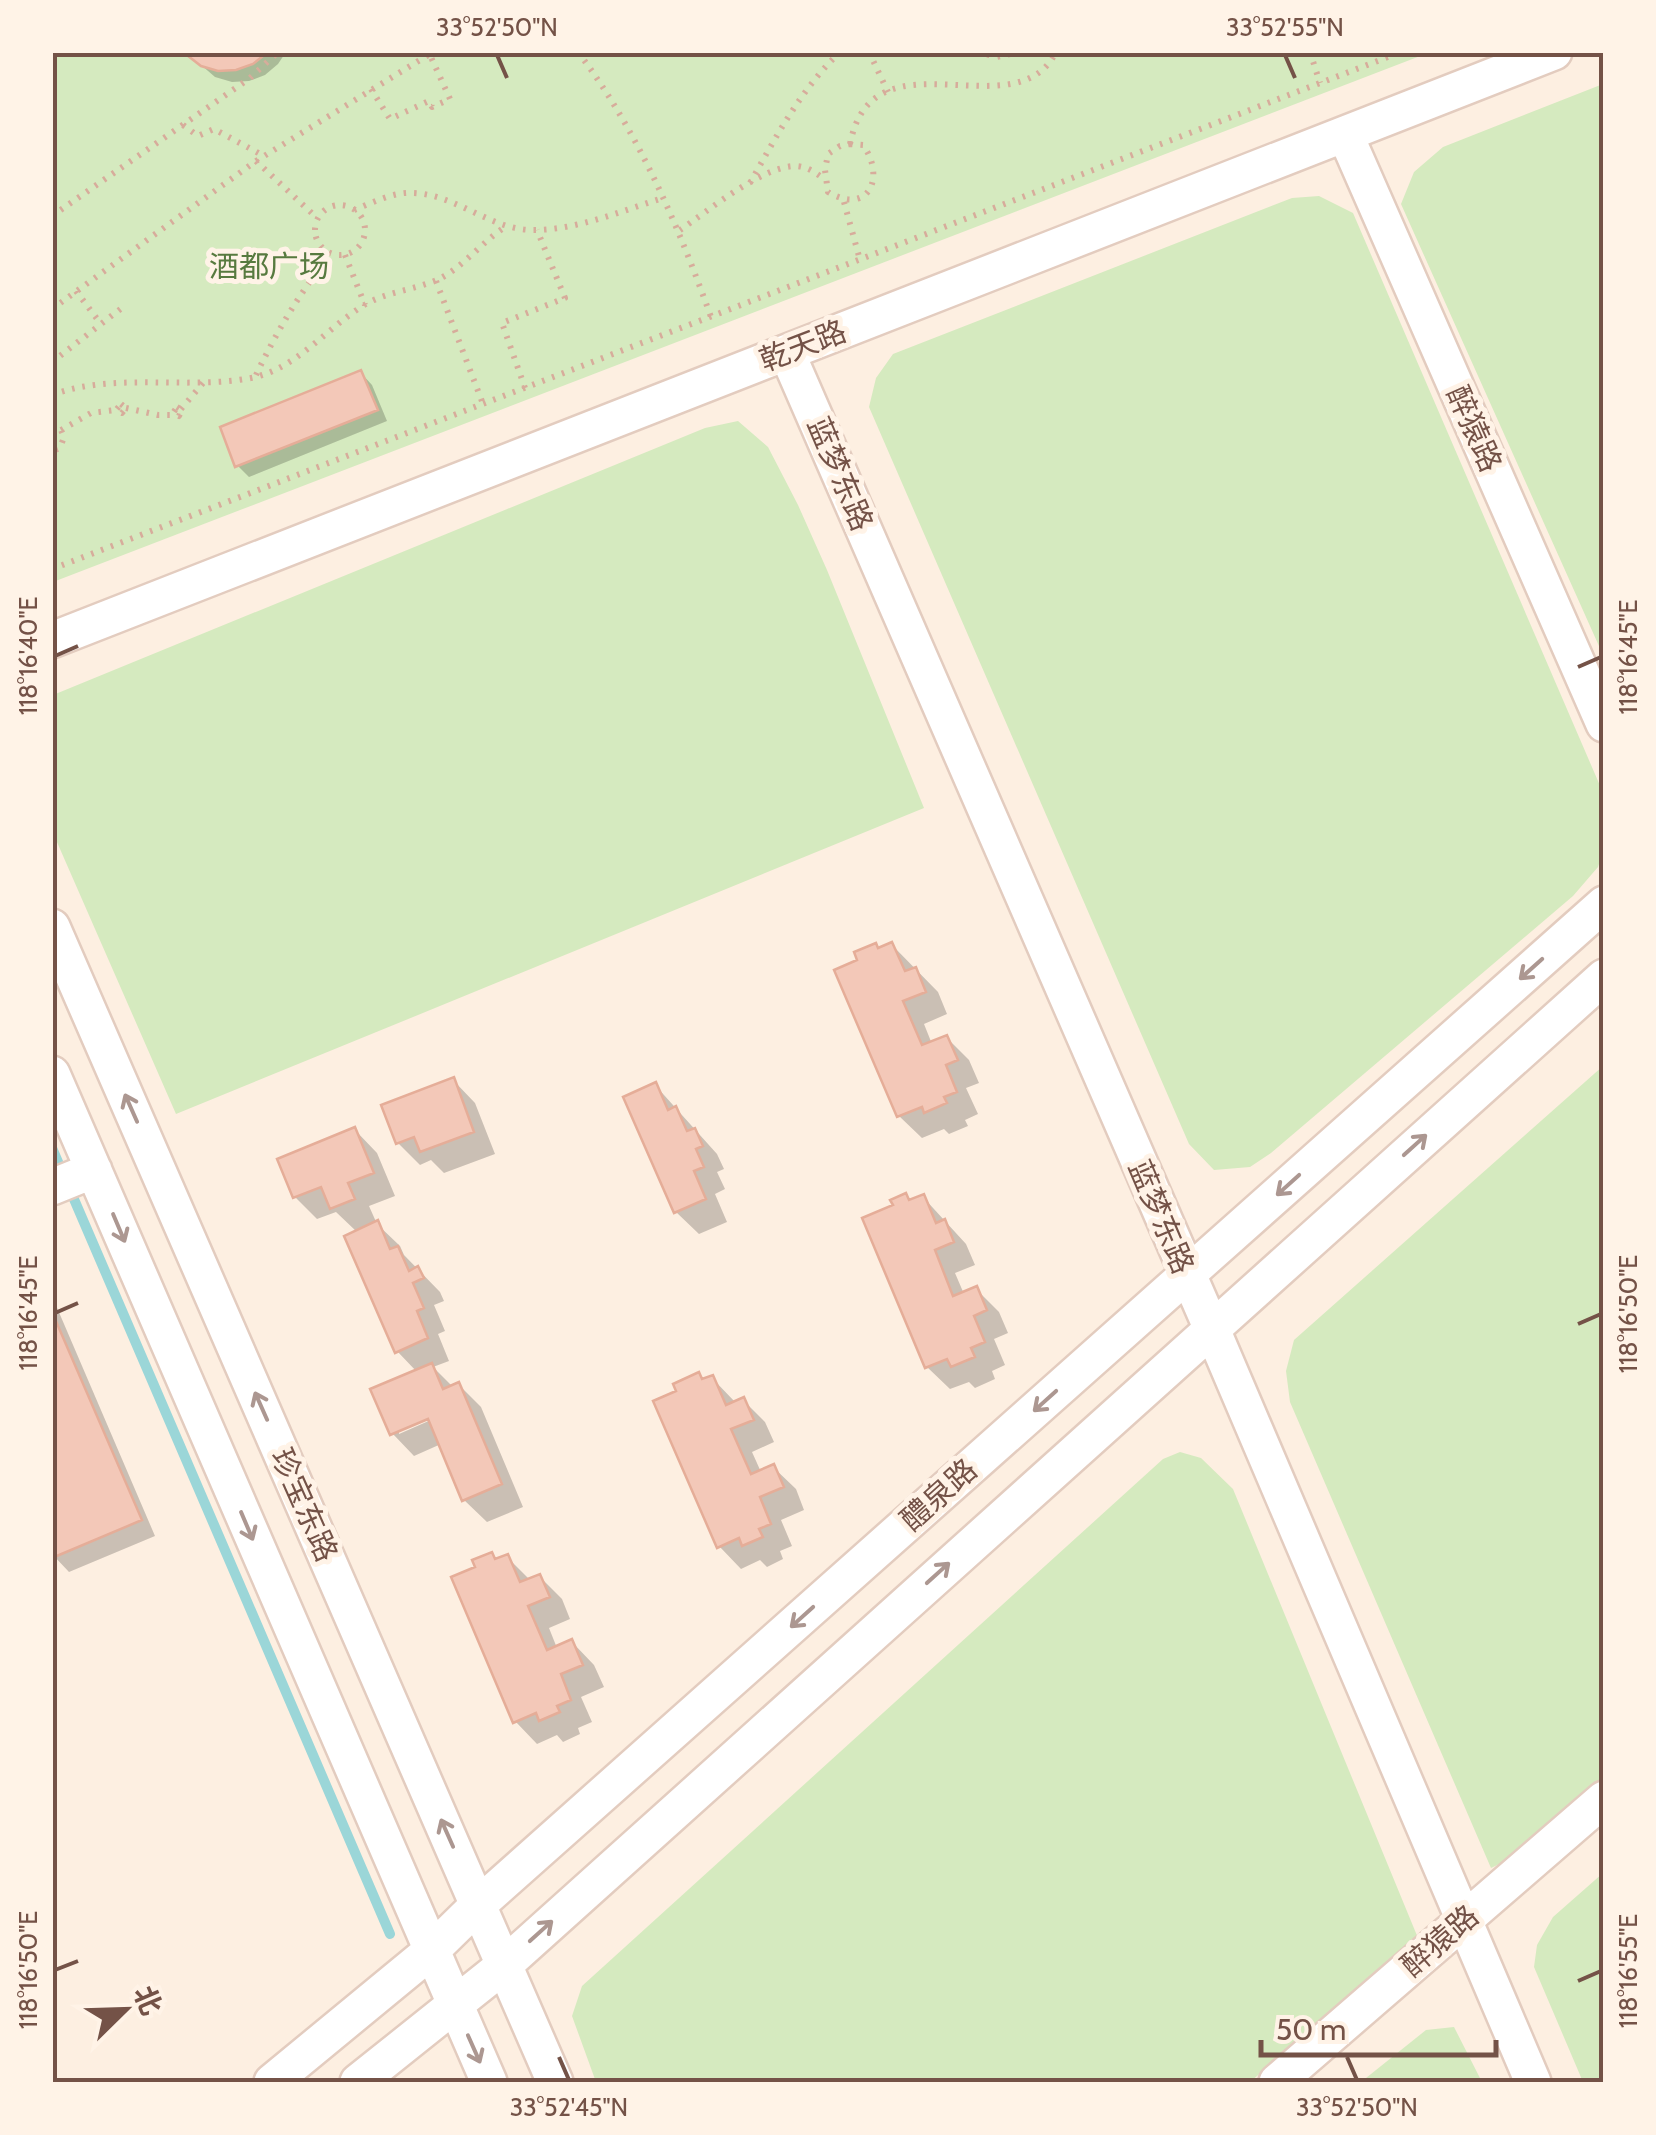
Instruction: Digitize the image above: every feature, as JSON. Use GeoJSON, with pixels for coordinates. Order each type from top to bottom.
{"type":"FeatureCollection","features":[{"type":"Feature","properties":{"kind":"street","name":"乾天路"},"geometry":{"type":"LineString","coordinates":[[52,640],[1554,52]]}},
{"type":"Feature","properties":{"kind":"street","name":"醉猿路"},"geometry":{"type":"LineString","coordinates":[[1345,134],[1604,724]]}},
{"type":"Feature","properties":{"kind":"street","name":"蓝梦东路"},"geometry":{"type":"LineString","coordinates":[[787,352],[1533,2082]]}},
{"type":"Feature","properties":{"kind":"street","name":"醴泉路"},"geometry":{"type":"LineString","coordinates":[[272,2082],[431,1951],[478,1905],[1604,904]]}},
{"type":"Feature","properties":{"kind":"street","name":"珍宝东路"},"geometry":{"type":"LineString","coordinates":[[52,928],[555,2082]]}},
{"type":"Feature","properties":{"kind":"street","name":"醴泉路"},"geometry":{"type":"LineString","coordinates":[[358,2082],[502,1967],[1604,977]]}},
{"type":"Feature","properties":{"kind":"street","name":"珍宝东路"},"geometry":{"type":"LineString","coordinates":[[52,1074],[488,2082]]}},
{"type":"Feature","properties":{"kind":"street"},"geometry":{"type":"LineString","coordinates":[[52,1188],[94,1170]]}},
{"type":"Feature","properties":{"kind":"street","name":"醉猿路"},"geometry":{"type":"LineString","coordinates":[[1276,2082],[1604,1799]]}},
{"type":"Feature","properties":{"kind":"path"},"geometry":{"type":"LineString","coordinates":[[52,216],[250,78],[278,52]]}},
{"type":"Feature","properties":{"kind":"path"},"geometry":{"type":"LineString","coordinates":[[578,52],[603,86],[680,230],[711,317]]}},
{"type":"Feature","properties":{"kind":"path"},"geometry":{"type":"LineString","coordinates":[[749,184],[818,72],[840,52]]}},
{"type":"Feature","properties":{"kind":"path"},"geometry":{"type":"LineString","coordinates":[[869,52],[888,92]]}},
{"type":"Feature","properties":{"kind":"path"},"geometry":{"type":"LineString","coordinates":[[976,52],[997,58],[1019,52]]}},
{"type":"Feature","properties":{"kind":"path"},"geometry":{"type":"LineString","coordinates":[[850,144],[854,126],[867,104],[888,92],[906,84],[989,86],[1021,82],[1038,76],[1056,52]]}},
{"type":"Feature","properties":{"kind":"path"},"geometry":{"type":"LineString","coordinates":[[1310,52],[1320,83]]}},
{"type":"Feature","properties":{"kind":"path"},"geometry":{"type":"LineString","coordinates":[[52,569],[1401,52]]}},
{"type":"Feature","properties":{"kind":"path"},"geometry":{"type":"LineString","coordinates":[[52,309],[256,161],[371,89],[432,54],[450,99],[432,107],[429,101],[390,119],[371,89]]}},
{"type":"Feature","properties":{"kind":"path"},"geometry":{"type":"LineString","coordinates":[[183,125],[198,136],[214,129],[264,156]]}},
{"type":"Feature","properties":{"kind":"path"},"geometry":{"type":"LineString","coordinates":[[850,144],[863,145],[873,158],[874,173],[870,190],[858,200],[844,202],[828,192],[828,154],[850,144]]}},
{"type":"Feature","properties":{"kind":"path"},"geometry":{"type":"LineString","coordinates":[[256,161],[317,219]]}},
{"type":"Feature","properties":{"kind":"path"},"geometry":{"type":"LineString","coordinates":[[680,230],[749,184],[796,166],[810,169],[826,180]]}},
{"type":"Feature","properties":{"kind":"path"},"geometry":{"type":"LineString","coordinates":[[354,210],[414,192],[461,206],[504,227],[536,230],[576,225],[663,198]]}},
{"type":"Feature","properties":{"kind":"path"},"geometry":{"type":"LineString","coordinates":[[844,202],[860,260]]}},
{"type":"Feature","properties":{"kind":"path"},"geometry":{"type":"LineString","coordinates":[[338,205],[354,210],[364,223],[359,247],[344,255],[331,254],[318,243],[314,226],[317,219],[329,207],[338,205]]}},
{"type":"Feature","properties":{"kind":"path"},"geometry":{"type":"LineString","coordinates":[[52,395],[100,384],[255,377],[285,365],[365,305],[436,280],[504,227]]}},
{"type":"Feature","properties":{"kind":"path"},"geometry":{"type":"LineString","coordinates":[[525,388],[502,323],[564,298],[536,230]]}},
{"type":"Feature","properties":{"kind":"path"},"geometry":{"type":"LineString","coordinates":[[255,377],[301,291],[331,254]]}},
{"type":"Feature","properties":{"kind":"path"},"geometry":{"type":"LineString","coordinates":[[344,255],[365,305]]}},
{"type":"Feature","properties":{"kind":"path"},"geometry":{"type":"LineString","coordinates":[[436,280],[483,404]]}},
{"type":"Feature","properties":{"kind":"path"},"geometry":{"type":"LineString","coordinates":[[76,292],[101,324]]}},
{"type":"Feature","properties":{"kind":"path"},"geometry":{"type":"LineString","coordinates":[[52,362],[123,307]]}},
{"type":"Feature","properties":{"kind":"path"},"geometry":{"type":"LineString","coordinates":[[52,451],[64,441],[57,428],[90,413],[116,410],[120,404],[158,416],[174,415],[174,408],[181,408],[204,382]]}},
{"type":"Feature","properties":{"kind":"green space","name":"酒都广场"},"geometry":{"type":"Polygon","coordinates":[[[53,53],[1428,53],[53,582],[53,53]]]}},
{"type":"Feature","properties":{"kind":"green space"},"geometry":{"type":"Polygon","coordinates":[[[1603,84],[1603,655],[1401,204],[1414,172],[1443,147],[1603,84]]]}},
{"type":"Feature","properties":{"kind":"green space"},"geometry":{"type":"Polygon","coordinates":[[[1319,196],[1353,213],[1601,788],[1603,852],[1598,867],[1573,896],[1271,1153],[1250,1167],[1214,1170],[1189,1144],[869,407],[876,378],[893,354],[1292,198],[1319,196]]]}},
{"type":"Feature","properties":{"kind":"green space"},"geometry":{"type":"Polygon","coordinates":[[[738,421],[768,447],[798,505],[924,808],[176,1114],[53,833],[53,695],[705,428],[738,421]]]}},
{"type":"Feature","properties":{"kind":"green space"},"geometry":{"type":"Polygon","coordinates":[[[1603,1066],[1603,1778],[1510,1859],[1491,1868],[1290,1402],[1286,1371],[1294,1340],[1603,1066]]]}},
{"type":"Feature","properties":{"kind":"green space"},"geometry":{"type":"Polygon","coordinates":[[[1180,1452],[1201,1458],[1233,1489],[1418,1938],[1250,2082],[596,2082],[572,2016],[582,1986],[1163,1459],[1180,1452]]]}},
{"type":"Feature","properties":{"kind":"green space"},"geometry":{"type":"Polygon","coordinates":[[[1603,1873],[1603,2082],[1583,2082],[1534,1967],[1537,1945],[1553,1917],[1603,1873]]]}},
{"type":"Feature","properties":{"kind":"green space"},"geometry":{"type":"Polygon","coordinates":[[[1454,2027],[1482,2082],[1361,2082],[1426,2030],[1454,2027]]]}},
{"type":"Feature","properties":{"kind":"building"},"geometry":{"type":"Polygon","coordinates":[[[183,52],[268,52],[253,64],[218,71],[201,66],[183,52]]]}},
{"type":"Feature","properties":{"kind":"building"},"geometry":{"type":"Polygon","coordinates":[[[361,370],[378,410],[235,467],[220,427],[361,370]]]}},
{"type":"Feature","properties":{"kind":"building"},"geometry":{"type":"Polygon","coordinates":[[[892,942],[905,971],[916,967],[926,992],[903,1001],[922,1045],[947,1035],[958,1060],[946,1065],[957,1092],[944,1097],[947,1103],[924,1113],[922,1107],[897,1117],[834,970],[857,960],[854,952],[876,943],[878,948],[892,942]]]}},
{"type":"Feature","properties":{"kind":"building"},"geometry":{"type":"Polygon","coordinates":[[[454,1077],[474,1132],[420,1152],[414,1137],[396,1144],[381,1105],[454,1077]]]}},
{"type":"Feature","properties":{"kind":"building"},"geometry":{"type":"Polygon","coordinates":[[[656,1082],[668,1110],[676,1106],[687,1131],[695,1128],[703,1146],[696,1149],[704,1167],[694,1171],[706,1199],[674,1213],[623,1097],[656,1082]]]}},
{"type":"Feature","properties":{"kind":"building"},"geometry":{"type":"Polygon","coordinates":[[[355,1127],[374,1173],[348,1183],[355,1199],[330,1209],[321,1187],[293,1198],[277,1159],[355,1127]]]}},
{"type":"Feature","properties":{"kind":"building"},"geometry":{"type":"Polygon","coordinates":[[[906,1193],[909,1200],[924,1194],[936,1223],[945,1219],[954,1242],[935,1250],[953,1296],[977,1286],[987,1310],[974,1316],[985,1342],[971,1348],[975,1357],[951,1367],[947,1359],[925,1368],[862,1218],[893,1205],[890,1200],[906,1193]]]}},
{"type":"Feature","properties":{"kind":"building"},"geometry":{"type":"Polygon","coordinates":[[[378,1220],[390,1249],[398,1246],[409,1271],[418,1266],[424,1278],[413,1283],[424,1308],[417,1311],[428,1338],[395,1353],[344,1236],[378,1220]]]}},
{"type":"Feature","properties":{"kind":"building"},"geometry":{"type":"Polygon","coordinates":[[[52,1312],[142,1520],[52,1558],[52,1312]]]}},
{"type":"Feature","properties":{"kind":"building"},"geometry":{"type":"Polygon","coordinates":[[[432,1363],[443,1389],[459,1382],[502,1484],[462,1501],[428,1419],[390,1435],[370,1389],[432,1363]]]}},
{"type":"Feature","properties":{"kind":"building"},"geometry":{"type":"Polygon","coordinates":[[[699,1372],[702,1379],[713,1375],[726,1405],[744,1397],[754,1420],[731,1429],[751,1474],[774,1464],[784,1487],[760,1497],[771,1524],[759,1529],[763,1537],[742,1546],[739,1538],[717,1548],[653,1401],[676,1391],[673,1384],[699,1372]]]}},
{"type":"Feature","properties":{"kind":"building"},"geometry":{"type":"Polygon","coordinates":[[[492,1552],[495,1559],[508,1554],[520,1582],[540,1574],[550,1597],[528,1606],[547,1650],[572,1639],[583,1665],[561,1674],[571,1700],[557,1706],[560,1712],[539,1721],[536,1713],[513,1723],[451,1577],[475,1567],[472,1560],[492,1552]]]}},
{"type":"Feature","properties":{"kind":"waterway"},"geometry":{"type":"LineString","coordinates":[[52,1148],[390,1934]]}}]}
